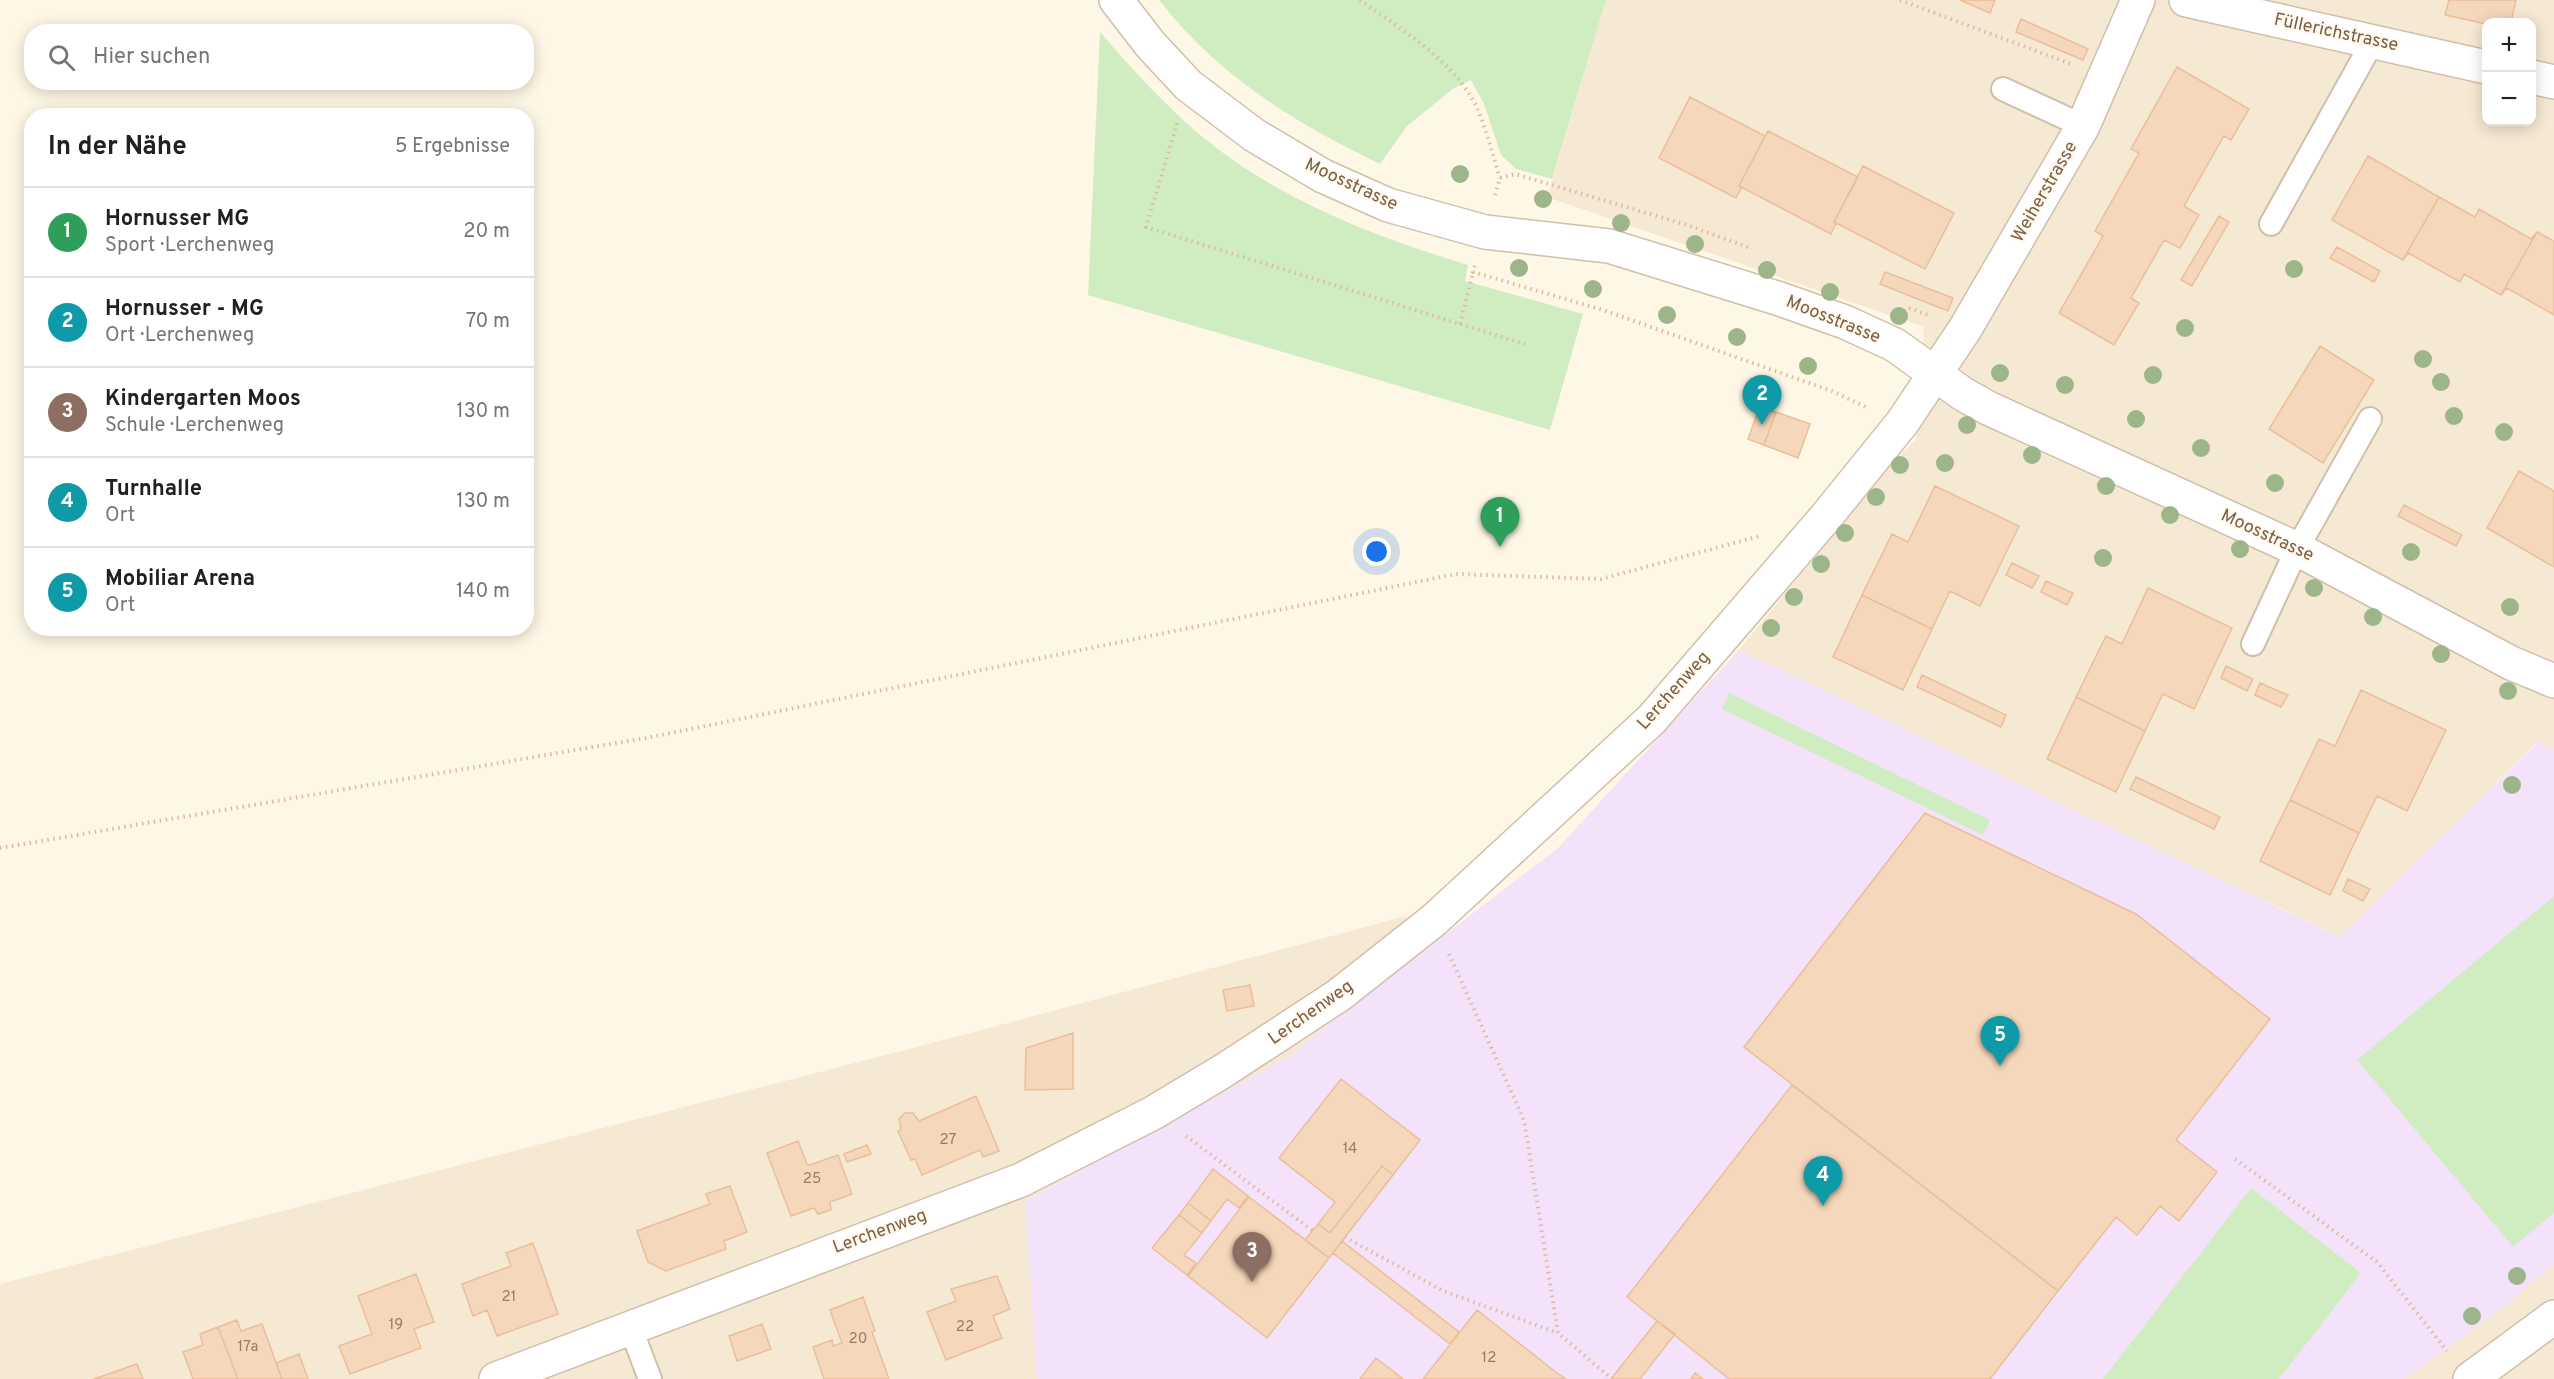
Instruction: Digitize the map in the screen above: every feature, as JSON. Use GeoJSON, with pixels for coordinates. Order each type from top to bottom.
{"type":"FeatureCollection","features":[{"type":"Feature","properties":{"kind":"street","name":"Moosstrasse"},"geometry":{"type":"LineString","coordinates":[[1116,0],[1149,44],[1188,85],[1254,135],[1323,176],[1388,205],[1485,232],[1609,246],[1780,299],[1845,322],[1895,345],[1935,375],[1988,408],[2297,549],[2511,663],[2554,681]]}},
{"type":"Feature","properties":{"kind":"street","name":"Weiherstrasse"},"geometry":{"type":"LineString","coordinates":[[1935,375],[2083,126],[2138,0]]}},
{"type":"Feature","properties":{"kind":"street","name":"Füllerichstrasse"},"geometry":{"type":"LineString","coordinates":[[2186,0],[2482,66]]}},
{"type":"Feature","properties":{"kind":"street"},"geometry":{"type":"LineString","coordinates":[[2536,78],[2554,82]]}},
{"type":"Feature","properties":{"kind":"street","name":"Lerchenweg"},"geometry":{"type":"LineString","coordinates":[[496,1379],[1021,1180],[1153,1113],[1339,995],[1434,920],[1652,719],[1825,518],[1902,423],[1935,375]]}},
{"type":"Feature","properties":{"kind":"street"},"geometry":{"type":"LineString","coordinates":[[2470,1379],[2554,1317]]}},
{"type":"Feature","properties":{"kind":"lane"},"geometry":{"type":"LineString","coordinates":[[2271,224],[2373,41]]}},
{"type":"Feature","properties":{"kind":"lane"},"geometry":{"type":"LineString","coordinates":[[2003,88],[2083,126]]}},
{"type":"Feature","properties":{"kind":"lane"},"geometry":{"type":"LineString","coordinates":[[2253,644],[2297,549],[2370,419]]}},
{"type":"Feature","properties":{"kind":"lane"},"geometry":{"type":"LineString","coordinates":[[631,1329],[650,1379]]}},
{"type":"Feature","properties":{"kind":"path"},"geometry":{"type":"LineString","coordinates":[[1360,0],[1431,52],[1458,77],[1476,105],[1500,178]]}},
{"type":"Feature","properties":{"kind":"path"},"geometry":{"type":"LineString","coordinates":[[1900,0],[2105,77]]}},
{"type":"Feature","properties":{"kind":"path"},"geometry":{"type":"LineString","coordinates":[[1188,85],[1146,227],[1525,344]]}},
{"type":"Feature","properties":{"kind":"path"},"geometry":{"type":"LineString","coordinates":[[1460,324],[1485,232]]}},
{"type":"Feature","properties":{"kind":"path"},"geometry":{"type":"LineString","coordinates":[[1473,272],[1614,314],[1832,391],[1902,423]]}},
{"type":"Feature","properties":{"kind":"path"},"geometry":{"type":"LineString","coordinates":[[0,848],[646,738],[1456,574],[1601,579],[1762,535]]}},
{"type":"Feature","properties":{"kind":"path"},"geometry":{"type":"LineString","coordinates":[[1434,920],[1524,1120],[1558,1333]]}},
{"type":"Feature","properties":{"kind":"path"},"geometry":{"type":"LineString","coordinates":[[1153,1113],[1313,1231]]}},
{"type":"Feature","properties":{"kind":"path"},"geometry":{"type":"LineString","coordinates":[[2235,1160],[2377,1262],[2449,1354]]}},
{"type":"Feature","properties":{"kind":"path"},"geometry":{"type":"LineString","coordinates":[[1345,1237],[1443,1291],[1558,1333],[1612,1378]]}},
{"type":"Feature","properties":{"kind":"shaded area"},"geometry":{"type":"Polygon","coordinates":[[[1606,0],[2554,0],[2554,751],[2538,741],[2341,937],[1739,650],[1889,466],[1916,440],[1924,327],[1547,197],[1606,0]]]}},
{"type":"Feature","properties":{"kind":"shaded area"},"geometry":{"type":"Polygon","coordinates":[[[1739,650],[2340,937],[2539,741],[2554,751],[2554,1263],[2506,1305],[2405,1379],[1037,1379],[1025,1201],[1283,1060],[1558,848],[1739,650]]]}},
{"type":"Feature","properties":{"kind":"shaded area"},"geometry":{"type":"Polygon","coordinates":[[[1406,916],[1399,970],[1283,1060],[1025,1201],[1037,1379],[0,1379],[0,1284],[978,1031],[1406,916]]]}},
{"type":"Feature","properties":{"kind":"shaded area"},"geometry":{"type":"Polygon","coordinates":[[[2554,1263],[2554,1379],[2405,1379],[2506,1305],[2554,1263]]]}},
{"type":"Feature","properties":{"kind":"green space"},"geometry":{"type":"Polygon","coordinates":[[[1159,0],[1606,0],[1552,179],[1516,169],[1501,155],[1484,104],[1471,80],[1454,88],[1407,126],[1380,164],[1288,114],[1233,75],[1182,27],[1159,0]]]}},
{"type":"Feature","properties":{"kind":"green space"},"geometry":{"type":"Polygon","coordinates":[[[1100,32],[1148,85],[1199,134],[1260,178],[1361,228],[1468,265],[1465,281],[1583,314],[1550,430],[1088,295],[1100,32]]]}},
{"type":"Feature","properties":{"kind":"green space"},"geometry":{"type":"Polygon","coordinates":[[[1729,693],[1990,820],[1983,835],[1722,709],[1729,693]]]}},
{"type":"Feature","properties":{"kind":"green space"},"geometry":{"type":"Polygon","coordinates":[[[2554,896],[2554,1213],[2513,1247],[2357,1060],[2554,896]]]}},
{"type":"Feature","properties":{"kind":"green space"},"geometry":{"type":"Polygon","coordinates":[[[2251,1188],[2361,1273],[2279,1379],[2103,1379],[2251,1188]]]}},
{"type":"Feature","properties":{"kind":"building"},"geometry":{"type":"Polygon","coordinates":[[[1960,0],[1995,0],[1990,13],[1960,0]]]}},
{"type":"Feature","properties":{"kind":"building"},"geometry":{"type":"Polygon","coordinates":[[[2449,0],[2516,0],[2512,18],[2482,18],[2482,23],[2445,15],[2449,0]]]}},
{"type":"Feature","properties":{"kind":"building"},"geometry":{"type":"Polygon","coordinates":[[[2021,19],[2088,49],[2083,60],[2016,32],[2021,19]]]}},
{"type":"Feature","properties":{"kind":"building"},"geometry":{"type":"Polygon","coordinates":[[[2177,67],[2249,109],[2231,140],[2224,136],[2184,206],[2199,215],[2180,248],[2164,240],[2131,298],[2139,303],[2114,345],[2059,313],[2103,236],[2095,231],[2139,153],[2131,149],[2177,67]]]}},
{"type":"Feature","properties":{"kind":"building"},"geometry":{"type":"Polygon","coordinates":[[[1690,97],[1765,136],[1739,186],[1742,187],[1736,198],[1659,158],[1690,97]]]}},
{"type":"Feature","properties":{"kind":"building"},"geometry":{"type":"Polygon","coordinates":[[[1768,131],[1858,177],[1834,222],[1836,223],[1831,234],[1739,186],[1768,131]]]}},
{"type":"Feature","properties":{"kind":"building"},"geometry":{"type":"Polygon","coordinates":[[[2368,156],[2439,197],[2403,260],[2332,220],[2368,156]]]}},
{"type":"Feature","properties":{"kind":"building"},"geometry":{"type":"Polygon","coordinates":[[[1863,166],[1954,213],[1925,269],[1834,222],[1863,166]]]}},
{"type":"Feature","properties":{"kind":"building"},"geometry":{"type":"Polygon","coordinates":[[[2439,197],[2475,217],[2479,209],[2531,239],[2537,232],[2501,295],[2464,274],[2460,282],[2408,253],[2403,260],[2439,197]]]}},
{"type":"Feature","properties":{"kind":"building"},"geometry":{"type":"Polygon","coordinates":[[[2219,216],[2229,222],[2192,286],[2181,280],[2219,216]]]}},
{"type":"Feature","properties":{"kind":"building"},"geometry":{"type":"Polygon","coordinates":[[[2537,232],[2554,241],[2554,315],[2507,288],[2501,295],[2537,232]]]}},
{"type":"Feature","properties":{"kind":"building"},"geometry":{"type":"Polygon","coordinates":[[[2337,247],[2380,271],[2374,282],[2330,258],[2337,247]]]}},
{"type":"Feature","properties":{"kind":"building"},"geometry":{"type":"Polygon","coordinates":[[[1885,272],[1953,298],[1948,311],[1880,284],[1885,272]]]}},
{"type":"Feature","properties":{"kind":"building"},"geometry":{"type":"Polygon","coordinates":[[[2320,346],[2374,380],[2323,463],[2269,429],[2320,346]]]}},
{"type":"Feature","properties":{"kind":"building"},"geometry":{"type":"Polygon","coordinates":[[[1760,406],[1776,412],[1764,445],[1748,439],[1760,406]]]}},
{"type":"Feature","properties":{"kind":"building"},"geometry":{"type":"Polygon","coordinates":[[[1776,412],[1810,424],[1798,458],[1764,445],[1776,412]]]}},
{"type":"Feature","properties":{"kind":"building"},"geometry":{"type":"Polygon","coordinates":[[[2519,471],[2554,491],[2554,567],[2487,528],[2519,471]]]}},
{"type":"Feature","properties":{"kind":"building"},"geometry":{"type":"Polygon","coordinates":[[[1935,486],[2019,526],[1980,606],[1950,591],[1932,629],[1862,595],[1892,534],[1908,542],[1935,486]]]}},
{"type":"Feature","properties":{"kind":"building"},"geometry":{"type":"Polygon","coordinates":[[[2404,505],[2462,535],[2456,546],[2398,516],[2404,505]]]}},
{"type":"Feature","properties":{"kind":"building"},"geometry":{"type":"Polygon","coordinates":[[[2012,563],[2039,576],[2032,588],[2006,575],[2012,563]]]}},
{"type":"Feature","properties":{"kind":"building"},"geometry":{"type":"Polygon","coordinates":[[[2046,581],[2073,593],[2067,605],[2041,592],[2046,581]]]}},
{"type":"Feature","properties":{"kind":"building"},"geometry":{"type":"Polygon","coordinates":[[[2148,588],[2232,628],[2194,709],[2163,694],[2145,731],[2076,697],[2106,636],[2122,644],[2148,588]]]}},
{"type":"Feature","properties":{"kind":"building"},"geometry":{"type":"Polygon","coordinates":[[[1862,595],[1932,629],[1903,690],[1833,657],[1862,595]]]}},
{"type":"Feature","properties":{"kind":"building"},"geometry":{"type":"Polygon","coordinates":[[[2226,666],[2253,679],[2247,691],[2221,678],[2226,666]]]}},
{"type":"Feature","properties":{"kind":"building"},"geometry":{"type":"Polygon","coordinates":[[[1922,675],[2006,715],[2001,727],[1917,687],[1922,675]]]}},
{"type":"Feature","properties":{"kind":"building"},"geometry":{"type":"Polygon","coordinates":[[[2260,683],[2288,695],[2281,707],[2255,695],[2260,683]]]}},
{"type":"Feature","properties":{"kind":"building"},"geometry":{"type":"Polygon","coordinates":[[[2361,690],[2446,730],[2407,811],[2377,796],[2359,833],[2290,800],[2319,739],[2335,746],[2361,690]]]}},
{"type":"Feature","properties":{"kind":"building"},"geometry":{"type":"Polygon","coordinates":[[[2076,697],[2145,731],[2116,792],[2047,759],[2076,697]]]}},
{"type":"Feature","properties":{"kind":"building"},"geometry":{"type":"Polygon","coordinates":[[[2136,777],[2220,817],[2214,829],[2130,789],[2136,777]]]}},
{"type":"Feature","properties":{"kind":"building"},"geometry":{"type":"Polygon","coordinates":[[[2290,800],[2359,833],[2330,895],[2260,861],[2290,800]]]}},
{"type":"Feature","properties":{"kind":"building"},"geometry":{"type":"Polygon","coordinates":[[[1925,813],[2136,914],[2270,1019],[2176,1140],[2217,1172],[2179,1221],[2160,1206],[2137,1235],[2116,1217],[2058,1291],[1744,1047],[1925,813]]]}},
{"type":"Feature","properties":{"kind":"building"},"geometry":{"type":"Polygon","coordinates":[[[2348,879],[2370,889],[2363,901],[2343,891],[2348,879]]]}},
{"type":"Feature","properties":{"kind":"building"},"geometry":{"type":"Polygon","coordinates":[[[1250,985],[1254,1006],[1227,1011],[1223,990],[1250,985]]]}},
{"type":"Feature","properties":{"kind":"building"},"geometry":{"type":"Polygon","coordinates":[[[1073,1033],[1073,1089],[1025,1090],[1026,1048],[1073,1033]]]}},
{"type":"Feature","properties":{"kind":"building"},"geometry":{"type":"Polygon","coordinates":[[[1341,1079],[1420,1140],[1393,1175],[1382,1166],[1330,1233],[1318,1224],[1335,1202],[1279,1158],[1341,1079]]]}},
{"type":"Feature","properties":{"kind":"building"},"geometry":{"type":"Polygon","coordinates":[[[1792,1085],[2058,1291],[1990,1379],[1729,1379],[1627,1297],[1792,1085]]]}},
{"type":"Feature","properties":{"kind":"building"},"geometry":{"type":"Polygon","coordinates":[[[976,1096],[999,1151],[983,1157],[980,1150],[922,1175],[915,1159],[911,1160],[898,1131],[901,1129],[899,1119],[905,1113],[913,1113],[919,1121],[976,1096]]]}},
{"type":"Feature","properties":{"kind":"building"},"geometry":{"type":"Polygon","coordinates":[[[798,1141],[807,1164],[838,1155],[852,1194],[830,1202],[831,1210],[818,1214],[814,1208],[791,1216],[767,1153],[798,1141]]]}},
{"type":"Feature","properties":{"kind":"building"},"geometry":{"type":"Polygon","coordinates":[[[867,1145],[871,1154],[847,1162],[844,1154],[867,1145]]]}},
{"type":"Feature","properties":{"kind":"building"},"geometry":{"type":"Polygon","coordinates":[[[1382,1166],[1393,1175],[1329,1258],[1305,1240],[1318,1224],[1330,1233],[1382,1166]]]}},
{"type":"Feature","properties":{"kind":"building"},"geometry":{"type":"Polygon","coordinates":[[[1213,1169],[1248,1196],[1239,1208],[1227,1199],[1211,1221],[1188,1203],[1213,1169]]]}},
{"type":"Feature","properties":{"kind":"building"},"geometry":{"type":"Polygon","coordinates":[[[730,1186],[747,1232],[724,1241],[726,1249],[666,1271],[648,1262],[637,1231],[710,1204],[706,1194],[730,1186]]]}},
{"type":"Feature","properties":{"kind":"building"},"geometry":{"type":"Polygon","coordinates":[[[1249,1197],[1329,1258],[1267,1338],[1188,1276],[1249,1197]]]}},
{"type":"Feature","properties":{"kind":"building"},"geometry":{"type":"Polygon","coordinates":[[[1188,1203],[1211,1221],[1202,1233],[1179,1215],[1188,1203]]]}},
{"type":"Feature","properties":{"kind":"building"},"geometry":{"type":"Polygon","coordinates":[[[1179,1215],[1202,1233],[1184,1255],[1196,1263],[1187,1275],[1152,1248],[1179,1215]]]}},
{"type":"Feature","properties":{"kind":"building"},"geometry":{"type":"Polygon","coordinates":[[[1342,1241],[1459,1332],[1450,1344],[1333,1253],[1342,1241]]]}},
{"type":"Feature","properties":{"kind":"building"},"geometry":{"type":"Polygon","coordinates":[[[533,1243],[558,1314],[497,1336],[487,1310],[473,1316],[462,1284],[511,1266],[506,1253],[533,1243]]]}},
{"type":"Feature","properties":{"kind":"building"},"geometry":{"type":"Polygon","coordinates":[[[416,1274],[434,1322],[414,1329],[421,1348],[350,1374],[339,1346],[372,1334],[358,1296],[416,1274]]]}},
{"type":"Feature","properties":{"kind":"building"},"geometry":{"type":"Polygon","coordinates":[[[997,1276],[1010,1309],[993,1316],[1002,1338],[946,1360],[927,1312],[956,1301],[951,1289],[997,1276]]]}},
{"type":"Feature","properties":{"kind":"building"},"geometry":{"type":"Polygon","coordinates":[[[863,1297],[875,1331],[872,1332],[889,1379],[824,1379],[813,1347],[832,1340],[833,1346],[842,1343],[830,1310],[863,1297]]]}},
{"type":"Feature","properties":{"kind":"building"},"geometry":{"type":"Polygon","coordinates":[[[1477,1310],[1557,1373],[1566,1379],[1423,1379],[1477,1310]]]}},
{"type":"Feature","properties":{"kind":"building"},"geometry":{"type":"Polygon","coordinates":[[[237,1320],[241,1331],[262,1324],[282,1379],[238,1379],[218,1327],[237,1320]]]}},
{"type":"Feature","properties":{"kind":"building"},"geometry":{"type":"Polygon","coordinates":[[[1657,1321],[1675,1334],[1640,1379],[1611,1379],[1657,1321]]]}},
{"type":"Feature","properties":{"kind":"building"},"geometry":{"type":"Polygon","coordinates":[[[762,1324],[771,1349],[737,1361],[729,1336],[762,1324]]]}},
{"type":"Feature","properties":{"kind":"building"},"geometry":{"type":"Polygon","coordinates":[[[218,1327],[238,1379],[193,1379],[183,1352],[203,1345],[200,1334],[218,1327]]]}},
{"type":"Feature","properties":{"kind":"building"},"geometry":{"type":"Polygon","coordinates":[[[299,1354],[308,1379],[282,1379],[276,1363],[299,1354]]]}},
{"type":"Feature","properties":{"kind":"building"},"geometry":{"type":"Polygon","coordinates":[[[1376,1358],[1403,1379],[1360,1379],[1376,1358]]]}},
{"type":"Feature","properties":{"kind":"building"},"geometry":{"type":"Polygon","coordinates":[[[137,1364],[143,1379],[94,1379],[137,1364]]]}},
{"type":"Feature","properties":{"kind":"building"},"geometry":{"type":"Polygon","coordinates":[[[1695,1373],[1703,1379],[1691,1379],[1695,1373]]]}},
{"type":"Feature","properties":{"kind":"place","name":"Hornusser - MG"},"geometry":{"type":"Point","coordinates":[1762,425]}},
{"type":"Feature","properties":{"kind":"place","name":"Hornusser MG"},"geometry":{"type":"Point","coordinates":[1500,547]}},
{"type":"Feature","properties":{"kind":"place","name":"Mobiliar Arena"},"geometry":{"type":"Point","coordinates":[2000,1066]}},
{"type":"Feature","properties":{"kind":"place","name":"Turnhalle"},"geometry":{"type":"Point","coordinates":[1823,1206]}},
{"type":"Feature","properties":{"kind":"place","name":"Kindergarten Moos"},"geometry":{"type":"Point","coordinates":[1252,1282]}}]}
